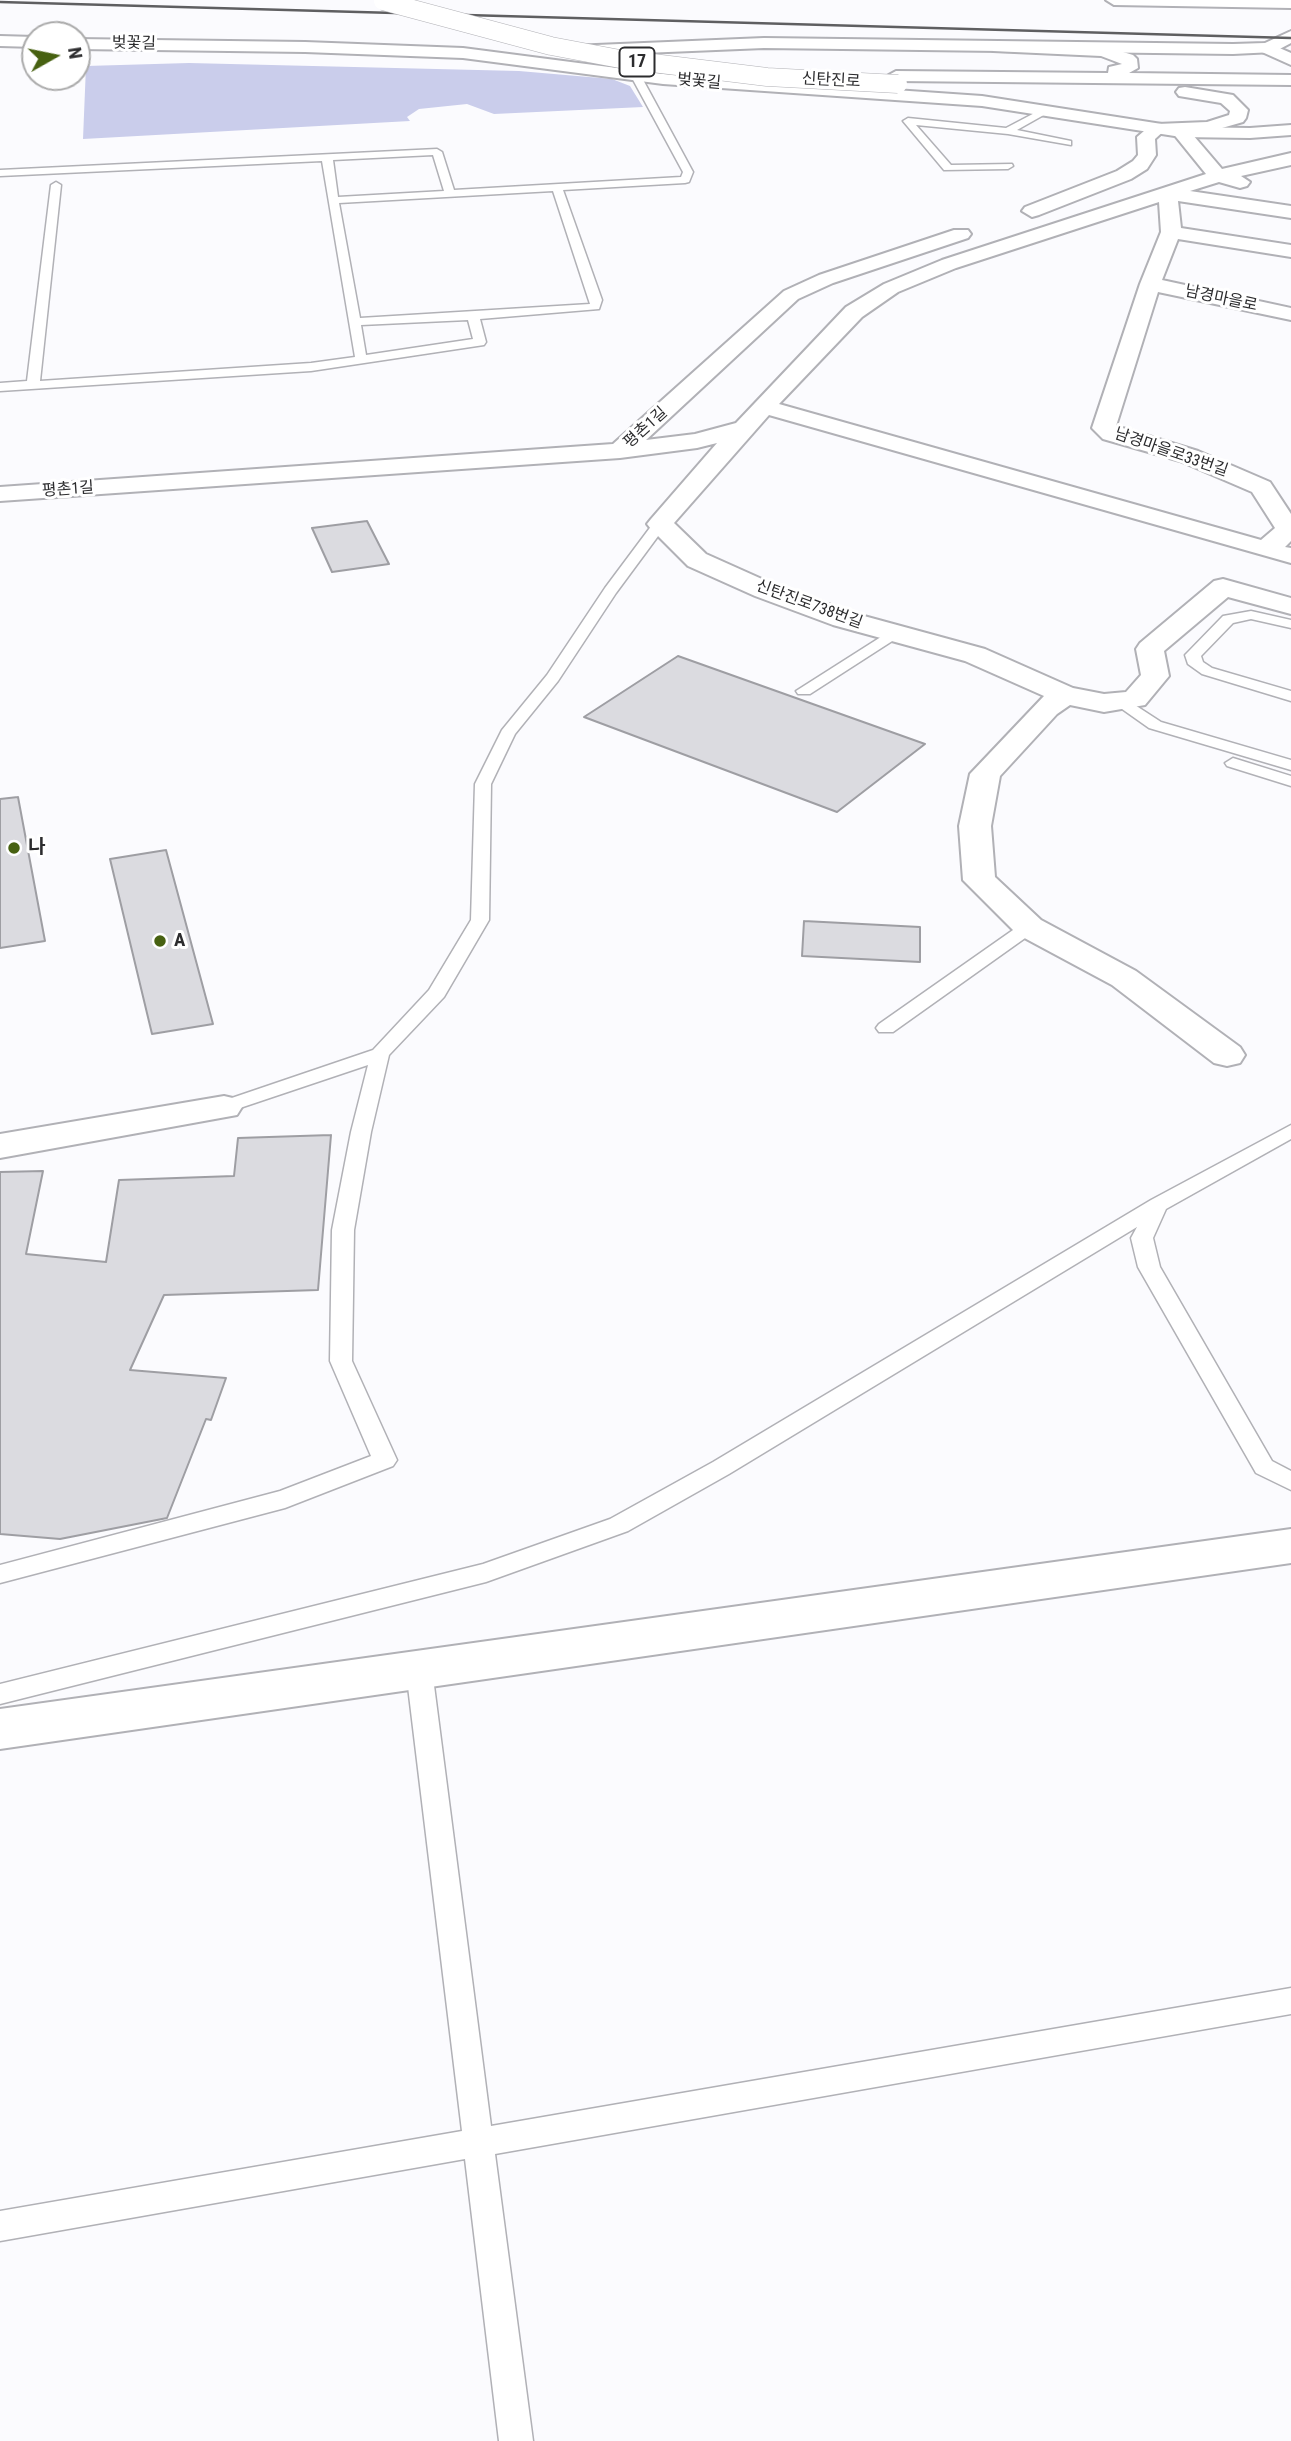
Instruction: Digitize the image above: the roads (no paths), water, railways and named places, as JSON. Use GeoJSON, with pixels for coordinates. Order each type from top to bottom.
{"type":"FeatureCollection","features":[{"type":"Feature","properties":{"kind":"street","name":"신탄진로"},"geometry":{"type":"LineString","coordinates":[[418,0],[573,42],[635,54],[772,70],[897,80],[1291,80]]}},
{"type":"Feature","properties":{"kind":"street"},"geometry":{"type":"LineString","coordinates":[[1114,0],[1291,4]]}},
{"type":"Feature","properties":{"kind":"street","name":"신탄진로"},"geometry":{"type":"LineString","coordinates":[[381,1],[551,46],[620,59],[767,77],[1291,89]]}},
{"type":"Feature","properties":{"kind":"street"},"geometry":{"type":"LineString","coordinates":[[999,47],[1268,48],[1291,36]]}},
{"type":"Feature","properties":{"kind":"street"},"geometry":{"type":"LineString","coordinates":[[0,41],[21,42]]}},
{"type":"Feature","properties":{"kind":"street","name":"신탄진로"},"geometry":{"type":"LineString","coordinates":[[463,53],[538,53],[617,47],[764,43],[999,47]]}},
{"type":"Feature","properties":{"kind":"street","name":"벚꽃길"},"geometry":{"type":"LineString","coordinates":[[91,44],[305,47],[463,53],[636,76],[982,102],[1188,133],[1291,130]]}},
{"type":"Feature","properties":{"kind":"street"},"geometry":{"type":"LineString","coordinates":[[636,76],[628,68],[634,58],[645,52],[683,46]]}},
{"type":"Feature","properties":{"kind":"street"},"geometry":{"type":"LineString","coordinates":[[575,66],[597,52],[617,47]]}},
{"type":"Feature","properties":{"kind":"street"},"geometry":{"type":"LineString","coordinates":[[999,47],[1103,51],[1127,59],[1131,63],[1130,68],[1117,71],[1041,78]]}},
{"type":"Feature","properties":{"kind":"street"},"geometry":{"type":"LineString","coordinates":[[1126,48],[1291,67]]}},
{"type":"Feature","properties":{"kind":"street"},"geometry":{"type":"LineString","coordinates":[[1268,48],[1291,60]]}},
{"type":"Feature","properties":{"kind":"street"},"geometry":{"type":"LineString","coordinates":[[1156,88],[1227,99],[1239,110],[1291,123]]}},
{"type":"Feature","properties":{"kind":"street"},"geometry":{"type":"LineString","coordinates":[[1016,216],[1124,175],[1140,164],[1147,155],[1146,137],[1157,129],[1208,128],[1231,122],[1237,118],[1239,110]]}},
{"type":"Feature","properties":{"kind":"street"},"geometry":{"type":"LineString","coordinates":[[1188,133],[1218,176],[1260,185]]}},
{"type":"Feature","properties":{"kind":"street"},"geometry":{"type":"LineString","coordinates":[[660,524],[694,482],[787,380],[854,312],[891,288],[949,264],[1218,176],[1291,159]]}},
{"type":"Feature","properties":{"kind":"street"},"geometry":{"type":"LineString","coordinates":[[1168,194],[1291,212]]}},
{"type":"Feature","properties":{"kind":"street"},"geometry":{"type":"LineString","coordinates":[[1150,284],[1171,232],[1168,194]]}},
{"type":"Feature","properties":{"kind":"street","name":"평촌1길"},"geometry":{"type":"LineString","coordinates":[[0,494],[620,451],[791,295],[826,279],[976,229]]}},
{"type":"Feature","properties":{"kind":"street"},"geometry":{"type":"LineString","coordinates":[[1171,232],[1291,251]]}},
{"type":"Feature","properties":{"kind":"street","name":"남경마을로"},"geometry":{"type":"LineString","coordinates":[[1150,284],[1291,314]]}},
{"type":"Feature","properties":{"kind":"street","name":"남경마을로33번길"},"geometry":{"type":"LineString","coordinates":[[1150,284],[1104,428],[1111,434],[1189,456],[1261,487],[1291,489]]}},
{"type":"Feature","properties":{"kind":"street"},"geometry":{"type":"LineString","coordinates":[[765,407],[1291,557]]}},
{"type":"Feature","properties":{"kind":"street"},"geometry":{"type":"LineString","coordinates":[[620,451],[697,441],[743,428]]}},
{"type":"Feature","properties":{"kind":"street"},"geometry":{"type":"LineString","coordinates":[[1261,487],[1289,530],[1266,549]]}},
{"type":"Feature","properties":{"kind":"street","name":"신탄진로738번길"},"geometry":{"type":"LineString","coordinates":[[660,524],[697,560],[803,604],[975,655],[1065,695],[1104,703],[1121,701]]}},
{"type":"Feature","properties":{"kind":"street"},"geometry":{"type":"LineString","coordinates":[[1121,701],[1135,699],[1155,676],[1150,649],[1223,587],[1291,606]]}},
{"type":"Feature","properties":{"kind":"street"},"geometry":{"type":"LineString","coordinates":[[1065,695],[1047,708],[985,774],[975,825],[979,880],[1029,927],[1124,978],[1227,1055]]}},
{"type":"Feature","properties":{"kind":"street"},"geometry":{"type":"LineString","coordinates":[[0,1146],[225,1107]]}},
{"type":"Feature","properties":{"kind":"street"},"geometry":{"type":"LineString","coordinates":[[0,1729],[1291,1546]]}},
{"type":"Feature","properties":{"kind":"lane"},"geometry":{"type":"LineString","coordinates":[[333,200],[685,180],[688,172],[636,76]]}},
{"type":"Feature","properties":{"kind":"lane"},"geometry":{"type":"LineString","coordinates":[[1008,131],[1045,110]]}},
{"type":"Feature","properties":{"kind":"lane"},"geometry":{"type":"LineString","coordinates":[[1008,166],[948,167],[908,121],[1008,131],[1067,143]]}},
{"type":"Feature","properties":{"kind":"lane"},"geometry":{"type":"LineString","coordinates":[[0,173],[437,152],[450,194]]}},
{"type":"Feature","properties":{"kind":"lane"},"geometry":{"type":"LineString","coordinates":[[327,158],[361,359]]}},
{"type":"Feature","properties":{"kind":"lane"},"geometry":{"type":"LineString","coordinates":[[33,386],[56,185]]}},
{"type":"Feature","properties":{"kind":"lane"},"geometry":{"type":"LineString","coordinates":[[355,322],[594,307],[596,300],[557,188]]}},
{"type":"Feature","properties":{"kind":"lane"},"geometry":{"type":"LineString","coordinates":[[0,387],[311,367],[480,342],[473,316]]}},
{"type":"Feature","properties":{"kind":"lane"},"geometry":{"type":"LineString","coordinates":[[225,1107],[380,1054],[437,993],[480,920],[483,784],[508,733],[553,677],[610,591],[660,524]]}},
{"type":"Feature","properties":{"kind":"lane"},"geometry":{"type":"LineString","coordinates":[[1291,624],[1251,615],[1228,619],[1193,656],[1196,664],[1208,671],[1291,696]]}},
{"type":"Feature","properties":{"kind":"lane"},"geometry":{"type":"LineString","coordinates":[[804,691],[895,633]]}},
{"type":"Feature","properties":{"kind":"lane"},"geometry":{"type":"LineString","coordinates":[[1121,701],[1155,725],[1291,765]]}},
{"type":"Feature","properties":{"kind":"lane"},"geometry":{"type":"LineString","coordinates":[[1155,725],[1144,735],[1291,781]]}},
{"type":"Feature","properties":{"kind":"lane"},"geometry":{"type":"LineString","coordinates":[[886,1028],[1029,927]]}},
{"type":"Feature","properties":{"kind":"lane"},"geometry":{"type":"LineString","coordinates":[[0,1574],[285,1499],[385,1460],[341,1361],[343,1230],[380,1054]]}},
{"type":"Feature","properties":{"kind":"lane"},"geometry":{"type":"LineString","coordinates":[[0,1694],[486,1573],[619,1525],[721,1468],[1158,1205],[1291,1131]]}},
{"type":"Feature","properties":{"kind":"lane"},"geometry":{"type":"LineString","coordinates":[[1158,1205],[1142,1238],[1149,1267],[1264,1467],[1291,1481]]}},
{"type":"Feature","properties":{"kind":"lane"},"geometry":{"type":"LineString","coordinates":[[419,1670],[516,2441]]}},
{"type":"Feature","properties":{"kind":"lane"},"geometry":{"type":"LineString","coordinates":[[0,2225],[1291,2001]]}},
{"type":"Feature","properties":{"kind":"railway"},"geometry":{"type":"LineString","coordinates":[[0,2],[1291,38]]}},
{"type":"Feature","properties":{"kind":"place","name":"나"},"geometry":{"type":"Point","coordinates":[14,848]}},
{"type":"Feature","properties":{"kind":"place","name":"A"},"geometry":{"type":"Point","coordinates":[160,941]}}]}
